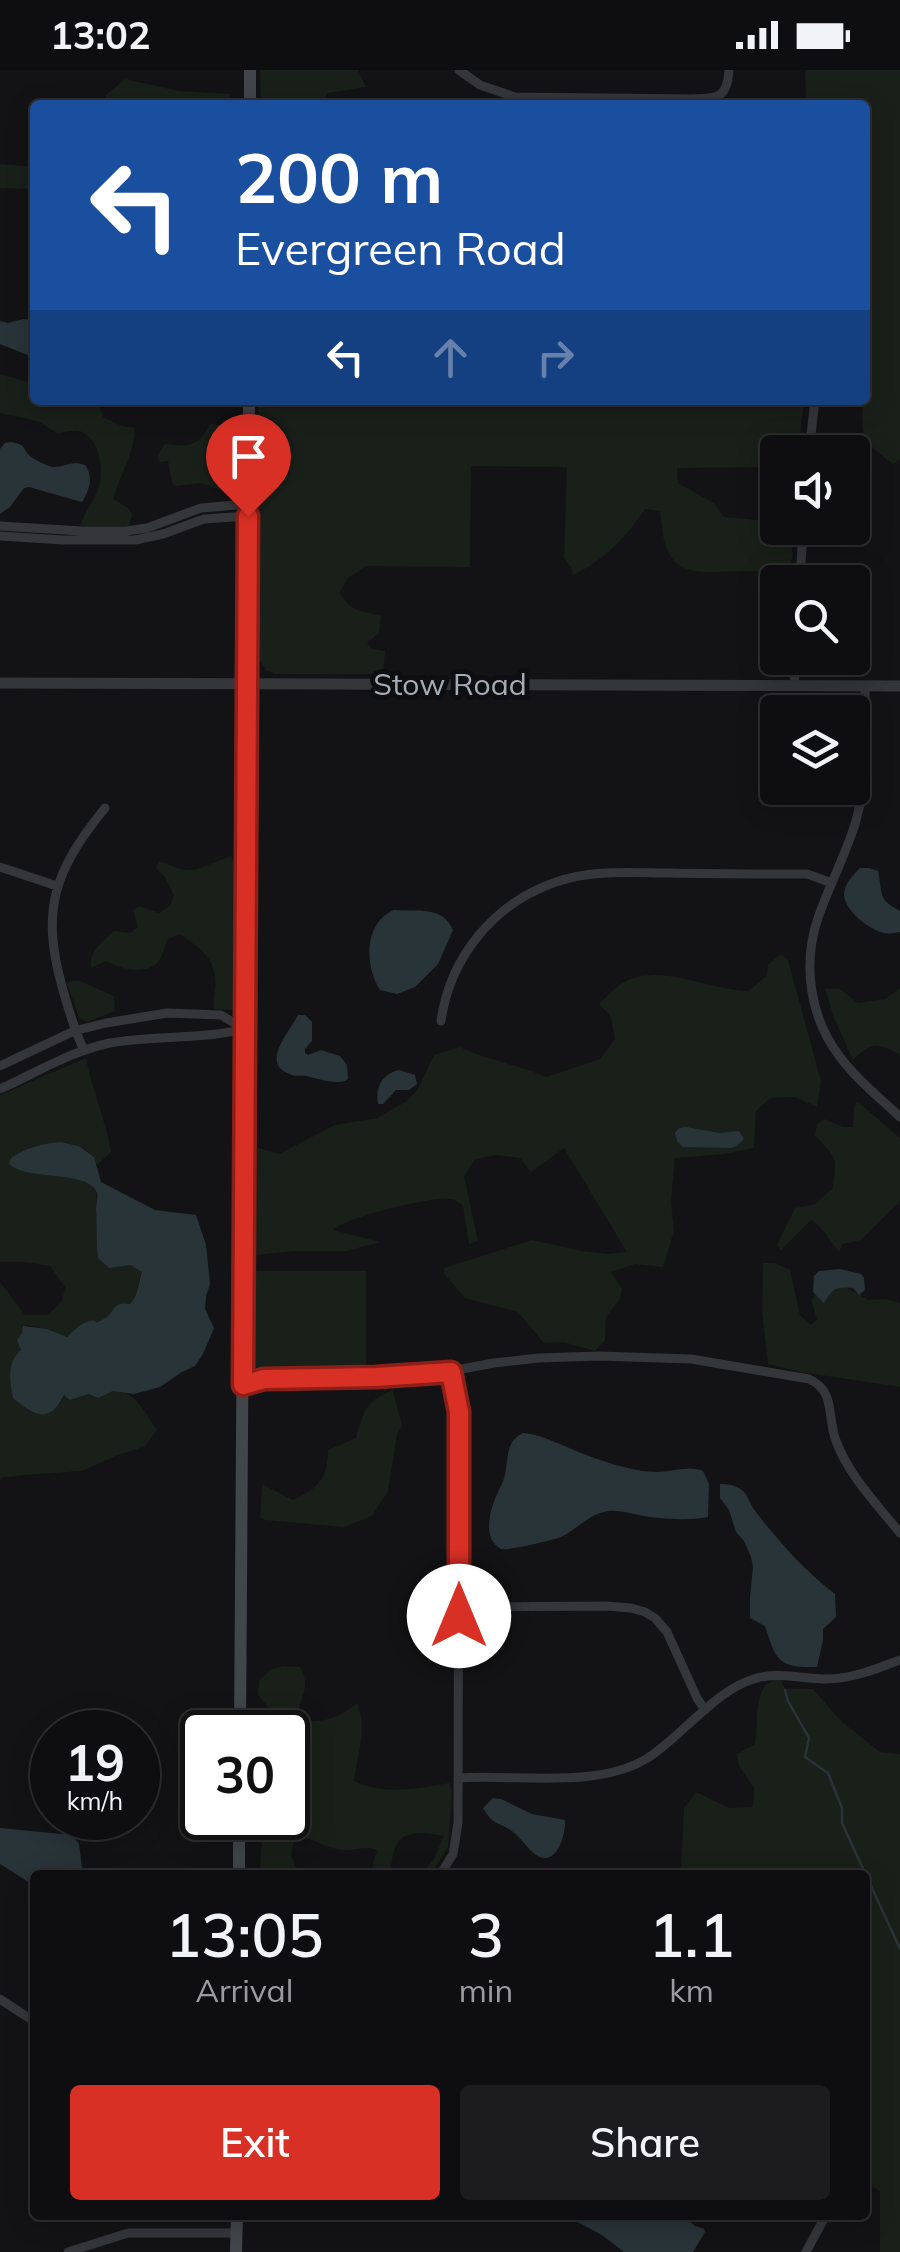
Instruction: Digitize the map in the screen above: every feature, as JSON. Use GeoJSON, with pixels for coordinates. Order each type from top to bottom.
{"type":"FeatureCollection","features":[{"type":"Feature","properties":{"kind":"main road"},"geometry":{"type":"LineString","coordinates":[[250,70],[250,100]]}},
{"type":"Feature","properties":{"kind":"main road"},"geometry":{"type":"LineString","coordinates":[[240,1710],[248,405]]}},
{"type":"Feature","properties":{"kind":"main road"},"geometry":{"type":"LineString","coordinates":[[239,1840],[239,1870]]}},
{"type":"Feature","properties":{"kind":"main road"},"geometry":{"type":"LineString","coordinates":[[236,2220],[236,2252]]}},
{"type":"Feature","properties":{"kind":"street"},"geometry":{"type":"LineString","coordinates":[[459,70],[480,86],[516,96],[690,99],[722,94],[728,86],[729,70]]}},
{"type":"Feature","properties":{"kind":"street"},"geometry":{"type":"LineString","coordinates":[[811,435],[814,405]]}},
{"type":"Feature","properties":{"kind":"street"},"geometry":{"type":"LineString","coordinates":[[0,536],[126,536],[202,508],[248,510]]}},
{"type":"Feature","properties":{"kind":"street"},"geometry":{"type":"LineString","coordinates":[[0,526],[29,534]]}},
{"type":"Feature","properties":{"kind":"street"},"geometry":{"type":"LineString","coordinates":[[794,686],[795,675]]}},
{"type":"Feature","properties":{"kind":"street","name":"Stow Road"},"geometry":{"type":"LineString","coordinates":[[0,684],[900,686]]}},
{"type":"Feature","properties":{"kind":"street"},"geometry":{"type":"LineString","coordinates":[[865,686],[866,768],[862,796],[813,936],[810,971],[814,1005],[827,1037],[840,1058],[900,1117]]}},
{"type":"Feature","properties":{"kind":"street"},"geometry":{"type":"LineString","coordinates":[[84,1050],[74,1030],[57,970],[52,914],[57,886],[71,854],[105,808]]}},
{"type":"Feature","properties":{"kind":"street"},"geometry":{"type":"LineString","coordinates":[[0,867],[57,886]]}},
{"type":"Feature","properties":{"kind":"street"},"geometry":{"type":"LineString","coordinates":[[441,1021],[446,995],[473,941],[514,902],[558,881],[609,873],[807,874],[832,883]]}},
{"type":"Feature","properties":{"kind":"street"},"geometry":{"type":"LineString","coordinates":[[0,1066],[74,1030],[167,1013],[221,1014],[244,1030]]}},
{"type":"Feature","properties":{"kind":"street"},"geometry":{"type":"LineString","coordinates":[[0,1089],[84,1050],[113,1043],[244,1030]]}},
{"type":"Feature","properties":{"kind":"street"},"geometry":{"type":"LineString","coordinates":[[243,1385],[264,1379],[451,1372],[538,1358],[660,1356],[809,1379],[827,1395],[841,1453],[900,1533]]}},
{"type":"Feature","properties":{"kind":"street"},"geometry":{"type":"LineString","coordinates":[[444,1870],[456,1844],[458,1778],[459,1412],[451,1372]]}},
{"type":"Feature","properties":{"kind":"street"},"geometry":{"type":"LineString","coordinates":[[459,1606],[606,1606],[645,1612],[667,1632],[705,1710]]}},
{"type":"Feature","properties":{"kind":"street"},"geometry":{"type":"LineString","coordinates":[[458,1778],[575,1778],[618,1771],[663,1748],[705,1710],[738,1686],[758,1678],[850,1677],[900,1660]]}},
{"type":"Feature","properties":{"kind":"street"},"geometry":{"type":"LineString","coordinates":[[0,1999],[30,2019]]}},
{"type":"Feature","properties":{"kind":"street"},"geometry":{"type":"LineString","coordinates":[[806,2252],[823,2220]]}},
{"type":"Feature","properties":{"kind":"street"},"geometry":{"type":"LineString","coordinates":[[68,2252],[128,2234],[236,2233]]}},
{"type":"Feature","properties":{"kind":"shaded area"},"geometry":{"type":"Polygon","coordinates":[[[260,70],[358,70],[366,87],[328,93],[323,100],[261,100],[260,70]]]}},
{"type":"Feature","properties":{"kind":"shaded area"},"geometry":{"type":"Polygon","coordinates":[[[805,70],[900,70],[900,459],[893,464],[870,445],[870,435],[864,435],[862,424],[863,405],[870,405],[870,100],[806,100],[805,70]]]}},
{"type":"Feature","properties":{"kind":"shaded area"},"geometry":{"type":"Polygon","coordinates":[[[125,79],[179,91],[230,94],[228,100],[104,100],[125,79]]]}},
{"type":"Feature","properties":{"kind":"shaded area"},"geometry":{"type":"Polygon","coordinates":[[[0,164],[30,167],[30,189],[0,188],[0,164]]]}},
{"type":"Feature","properties":{"kind":"shaded area"},"geometry":{"type":"Polygon","coordinates":[[[30,320],[30,356],[0,344],[0,321],[30,320]]]}},
{"type":"Feature","properties":{"kind":"shaded area"},"geometry":{"type":"Polygon","coordinates":[[[0,374],[30,383],[30,405],[100,405],[103,417],[135,428],[113,499],[132,514],[129,526],[80,526],[100,483],[99,458],[88,436],[73,431],[58,434],[38,421],[0,413],[0,374]]]}},
{"type":"Feature","properties":{"kind":"shaded area"},"geometry":{"type":"Polygon","coordinates":[[[258,405],[803,405],[800,435],[760,435],[760,467],[677,468],[678,483],[715,504],[724,517],[758,520],[760,516],[760,545],[791,545],[789,565],[760,565],[760,572],[691,570],[673,560],[667,550],[660,511],[645,509],[614,547],[573,575],[564,558],[567,467],[471,466],[470,567],[366,566],[348,578],[340,592],[352,607],[381,615],[379,633],[367,643],[372,649],[385,651],[383,674],[276,674],[266,670],[259,659],[258,405]]]}},
{"type":"Feature","properties":{"kind":"shaded area"},"geometry":{"type":"Polygon","coordinates":[[[210,424],[220,425],[227,434],[226,492],[201,483],[176,486],[168,461],[160,462],[157,456],[165,444],[187,445],[197,441],[210,424]]]}},
{"type":"Feature","properties":{"kind":"shaded area"},"geometry":{"type":"Polygon","coordinates":[[[11,442],[22,445],[32,457],[50,466],[85,465],[90,484],[82,502],[29,487],[0,514],[0,449],[11,442]]]}},
{"type":"Feature","properties":{"kind":"shaded area"},"geometry":{"type":"Polygon","coordinates":[[[231,856],[235,863],[233,1010],[214,1009],[214,969],[203,952],[180,934],[168,939],[159,961],[152,967],[132,970],[106,961],[91,968],[94,952],[114,931],[130,933],[138,927],[133,910],[139,906],[159,913],[170,906],[174,895],[156,868],[159,861],[195,870],[231,856]]]}},
{"type":"Feature","properties":{"kind":"shaded area"},"geometry":{"type":"Polygon","coordinates":[[[860,868],[878,871],[884,899],[900,911],[900,932],[878,931],[865,924],[845,901],[849,880],[860,868]]]}},
{"type":"Feature","properties":{"kind":"shaded area"},"geometry":{"type":"Polygon","coordinates":[[[394,910],[436,913],[453,930],[438,964],[415,987],[397,994],[380,990],[369,957],[377,924],[394,910]]]}},
{"type":"Feature","properties":{"kind":"shaded area"},"geometry":{"type":"Polygon","coordinates":[[[780,954],[788,960],[821,1081],[817,1107],[795,1097],[770,1098],[756,1111],[754,1148],[675,1158],[671,1201],[674,1231],[663,1267],[635,1264],[611,1272],[622,1289],[620,1299],[606,1317],[605,1340],[595,1351],[563,1342],[544,1343],[518,1312],[465,1298],[444,1274],[444,1268],[532,1240],[582,1251],[627,1252],[564,1148],[531,1172],[520,1158],[497,1155],[475,1159],[464,1176],[478,1241],[469,1244],[463,1206],[439,1199],[371,1214],[333,1230],[380,1242],[347,1251],[255,1255],[256,1147],[279,1154],[335,1125],[377,1118],[407,1101],[418,1089],[434,1055],[460,1047],[546,1077],[600,1059],[615,1039],[611,1017],[599,1004],[617,987],[647,975],[749,991],[767,975],[768,965],[780,954]]]}},
{"type":"Feature","properties":{"kind":"shaded area"},"geometry":{"type":"Polygon","coordinates":[[[67,983],[114,996],[115,1011],[87,1022],[79,1018],[67,983]]]}},
{"type":"Feature","properties":{"kind":"shaded area"},"geometry":{"type":"Polygon","coordinates":[[[825,988],[840,989],[858,1003],[885,999],[900,988],[900,1055],[876,1046],[853,1060],[825,988]]]}},
{"type":"Feature","properties":{"kind":"shaded area"},"geometry":{"type":"Polygon","coordinates":[[[298,1015],[305,1015],[312,1022],[312,1041],[305,1053],[321,1050],[340,1056],[347,1065],[348,1079],[330,1082],[281,1069],[277,1055],[298,1015]]]}},
{"type":"Feature","properties":{"kind":"shaded area"},"geometry":{"type":"Polygon","coordinates":[[[86,1058],[111,1152],[97,1165],[81,1147],[58,1142],[21,1152],[9,1164],[29,1173],[70,1178],[91,1186],[96,1194],[98,1258],[130,1265],[142,1272],[130,1304],[117,1306],[98,1322],[84,1323],[66,1337],[26,1325],[11,1391],[28,1410],[42,1414],[65,1395],[71,1400],[89,1394],[98,1398],[121,1392],[140,1404],[157,1430],[144,1447],[82,1471],[1,1478],[0,1483],[0,1282],[25,1315],[48,1315],[62,1301],[65,1287],[50,1266],[0,1262],[0,1095],[86,1058]]]}},
{"type":"Feature","properties":{"kind":"shaded area"},"geometry":{"type":"Polygon","coordinates":[[[399,1070],[415,1075],[417,1084],[409,1090],[396,1090],[383,1104],[378,1104],[381,1082],[399,1070]]]}},
{"type":"Feature","properties":{"kind":"shaded area"},"geometry":{"type":"Polygon","coordinates":[[[857,1101],[900,1138],[900,1201],[861,1240],[843,1244],[839,1252],[811,1220],[781,1250],[777,1245],[795,1208],[815,1204],[833,1188],[834,1158],[815,1135],[817,1124],[824,1119],[853,1127],[857,1101]]]}},
{"type":"Feature","properties":{"kind":"shaded area"},"geometry":{"type":"Polygon","coordinates":[[[686,1127],[720,1133],[739,1131],[744,1139],[731,1148],[683,1147],[675,1133],[686,1127]]]}},
{"type":"Feature","properties":{"kind":"shaded area"},"geometry":{"type":"Polygon","coordinates":[[[61,1142],[79,1146],[94,1157],[101,1182],[155,1210],[196,1215],[206,1245],[210,1284],[205,1309],[214,1328],[195,1366],[160,1387],[134,1394],[113,1391],[98,1398],[89,1394],[70,1400],[64,1395],[53,1411],[41,1414],[13,1398],[11,1366],[21,1350],[17,1340],[23,1326],[67,1337],[84,1323],[104,1319],[117,1305],[130,1304],[142,1272],[130,1265],[109,1268],[98,1258],[97,1193],[91,1186],[70,1178],[30,1173],[9,1164],[11,1158],[28,1149],[61,1142]]]}},
{"type":"Feature","properties":{"kind":"shaded area"},"geometry":{"type":"Polygon","coordinates":[[[763,1263],[775,1263],[790,1270],[800,1315],[811,1325],[817,1319],[811,1300],[816,1294],[824,1303],[839,1288],[850,1289],[868,1300],[900,1303],[900,1387],[768,1364],[762,1311],[763,1263]]]}},
{"type":"Feature","properties":{"kind":"shaded area"},"geometry":{"type":"Polygon","coordinates":[[[840,1269],[861,1274],[865,1290],[859,1295],[853,1288],[838,1288],[824,1303],[813,1292],[814,1276],[819,1271],[840,1269]]]}},
{"type":"Feature","properties":{"kind":"shaded area"},"geometry":{"type":"Polygon","coordinates":[[[254,1271],[366,1271],[366,1373],[254,1373],[254,1271]]]}},
{"type":"Feature","properties":{"kind":"shaded area"},"geometry":{"type":"Polygon","coordinates":[[[393,1390],[402,1426],[388,1491],[372,1516],[344,1527],[260,1517],[262,1484],[293,1500],[309,1491],[324,1475],[328,1450],[356,1438],[367,1408],[376,1398],[393,1390]]]}},
{"type":"Feature","properties":{"kind":"shaded area"},"geometry":{"type":"Polygon","coordinates":[[[523,1433],[636,1470],[703,1471],[709,1484],[708,1517],[674,1519],[608,1511],[589,1518],[561,1537],[501,1549],[491,1538],[490,1518],[504,1479],[509,1449],[523,1433]]]}},
{"type":"Feature","properties":{"kind":"shaded area"},"geometry":{"type":"Polygon","coordinates":[[[720,1484],[743,1491],[783,1545],[835,1594],[836,1617],[823,1629],[817,1667],[794,1666],[780,1660],[765,1626],[750,1618],[751,1557],[720,1498],[720,1484]]]}},
{"type":"Feature","properties":{"kind":"shaded area"},"geometry":{"type":"Polygon","coordinates":[[[300,1667],[305,1688],[299,1710],[270,1710],[258,1695],[259,1681],[270,1670],[300,1667]]]}},
{"type":"Feature","properties":{"kind":"shaded area"},"geometry":{"type":"Polygon","coordinates":[[[779,1676],[785,1689],[813,1689],[841,1721],[880,1752],[900,1754],[900,2252],[880,2252],[880,2191],[870,2185],[870,1870],[678,1870],[684,1808],[696,1792],[729,1808],[753,1807],[754,1788],[739,1766],[737,1754],[755,1744],[758,1706],[765,1686],[779,1676]]]}},
{"type":"Feature","properties":{"kind":"shaded area"},"geometry":{"type":"Polygon","coordinates":[[[357,1703],[362,1732],[354,1781],[389,1790],[450,1783],[448,1847],[434,1870],[427,1867],[444,1836],[419,1833],[403,1837],[394,1850],[391,1870],[371,1870],[377,1850],[338,1849],[310,1839],[310,1721],[329,1719],[357,1703]]]}},
{"type":"Feature","properties":{"kind":"shaded area"},"geometry":{"type":"Polygon","coordinates":[[[493,1798],[532,1814],[565,1820],[562,1841],[555,1853],[543,1858],[536,1855],[513,1832],[490,1818],[483,1808],[493,1798]]]}},
{"type":"Feature","properties":{"kind":"shaded area"},"geometry":{"type":"Polygon","coordinates":[[[0,1828],[30,1831],[30,1840],[76,1840],[82,1870],[30,1870],[30,1883],[0,1864],[0,1828]]]}},
{"type":"Feature","properties":{"kind":"shaded area"},"geometry":{"type":"Polygon","coordinates":[[[262,1840],[294,1840],[291,1855],[297,1870],[261,1870],[262,1840]]]}},
{"type":"Feature","properties":{"kind":"shaded area"},"geometry":{"type":"Polygon","coordinates":[[[574,2220],[688,2220],[705,2232],[693,2252],[624,2252],[574,2220]]]}},
{"type":"Feature","properties":{"kind":"waterway"},"geometry":{"type":"LineString","coordinates":[[785,1690],[809,1738],[805,1757],[828,1773],[842,1808],[842,1823],[864,1870]]}},
{"type":"Feature","properties":{"kind":"waterway"},"geometry":{"type":"LineString","coordinates":[[870,1884],[900,1949]]}},
{"type":"Feature","properties":{"kind":"route"},"geometry":{"type":"LineString","coordinates":[[248,516],[243,1385],[264,1379],[451,1372],[459,1412],[459,1616]]}}]}
